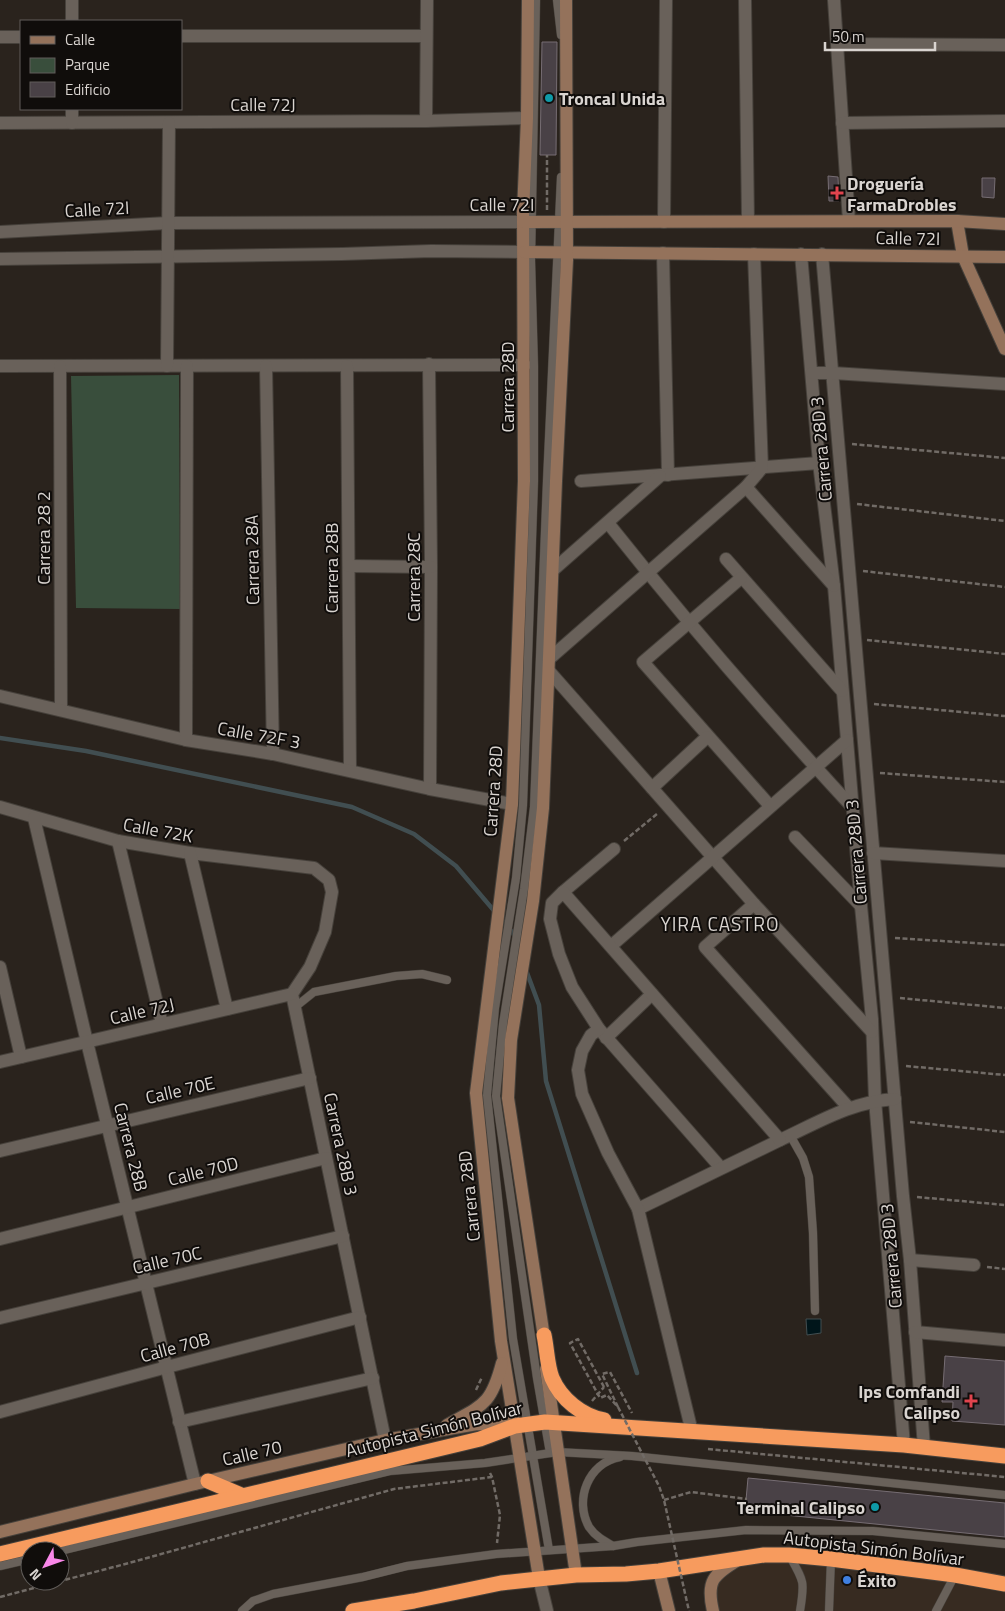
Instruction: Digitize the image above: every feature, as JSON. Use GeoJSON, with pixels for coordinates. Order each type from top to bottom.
{"type":"FeatureCollection","features":[{"type":"Feature","properties":{"kind":"highway"},"geometry":{"type":"LineString","coordinates":[[544,1336],[552,1376],[561,1392],[572,1405],[592,1418],[636,1434]]}},
{"type":"Feature","properties":{"kind":"highway","name":"Autopista Simón Bolívar"},"geometry":{"type":"LineString","coordinates":[[0,1554],[480,1439],[521,1425],[549,1422],[636,1434],[692,1432],[904,1445],[1005,1456]]}},
{"type":"Feature","properties":{"kind":"highway"},"geometry":{"type":"LineString","coordinates":[[202,1483],[241,1495]]}},
{"type":"Feature","properties":{"kind":"highway","name":"Autopista Simón Bolívar"},"geometry":{"type":"LineString","coordinates":[[360,1610],[414,1606],[502,1583],[539,1578],[659,1571],[742,1558],[789,1555],[955,1575],[1005,1584]]}},
{"type":"Feature","properties":{"kind":"street"},"geometry":{"type":"LineString","coordinates":[[72,0],[72,20]]}},
{"type":"Feature","properties":{"kind":"street"},"geometry":{"type":"LineString","coordinates":[[426,121],[427,0]]}},
{"type":"Feature","properties":{"kind":"street","name":"Carrera 28D"},"geometry":{"type":"LineString","coordinates":[[528,0],[528,252],[524,481],[512,804],[476,1093],[502,1341],[521,1425],[520,1458],[539,1578]]}},
{"type":"Feature","properties":{"kind":"street"},"geometry":{"type":"LineString","coordinates":[[566,0],[563,252],[543,808],[533,901],[511,1040],[508,1098],[544,1336],[549,1422],[576,1575]]}},
{"type":"Feature","properties":{"kind":"street"},"geometry":{"type":"LineString","coordinates":[[664,222],[666,0]]}},
{"type":"Feature","properties":{"kind":"street"},"geometry":{"type":"LineString","coordinates":[[745,0],[748,221]]}},
{"type":"Feature","properties":{"kind":"street"},"geometry":{"type":"LineString","coordinates":[[834,0],[849,221]]}},
{"type":"Feature","properties":{"kind":"street"},"geometry":{"type":"LineString","coordinates":[[182,36],[426,36]]}},
{"type":"Feature","properties":{"kind":"street"},"geometry":{"type":"LineString","coordinates":[[0,37],[20,37]]}},
{"type":"Feature","properties":{"kind":"street"},"geometry":{"type":"LineString","coordinates":[[838,44],[1005,45]]}},
{"type":"Feature","properties":{"kind":"street"},"geometry":{"type":"LineString","coordinates":[[72,110],[72,123]]}},
{"type":"Feature","properties":{"kind":"street","name":"Calle 72J"},"geometry":{"type":"LineString","coordinates":[[0,123],[426,121],[527,118]]}},
{"type":"Feature","properties":{"kind":"street"},"geometry":{"type":"LineString","coordinates":[[842,123],[1005,121]]}},
{"type":"Feature","properties":{"kind":"street"},"geometry":{"type":"LineString","coordinates":[[167,366],[169,123]]}},
{"type":"Feature","properties":{"kind":"street"},"geometry":{"type":"LineString","coordinates":[[957,221],[963,256],[1005,349]]}},
{"type":"Feature","properties":{"kind":"street","name":"Calle 72I"},"geometry":{"type":"LineString","coordinates":[[0,232],[168,223],[957,221],[1005,224]]}},
{"type":"Feature","properties":{"kind":"street","name":"Calle 72I"},"geometry":{"type":"LineString","coordinates":[[0,259],[431,251],[1005,257]]}},
{"type":"Feature","properties":{"kind":"street"},"geometry":{"type":"LineString","coordinates":[[552,571],[664,475],[663,253]]}},
{"type":"Feature","properties":{"kind":"street"},"geometry":{"type":"LineString","coordinates":[[549,665],[648,573],[746,486],[762,468],[754,254]]}},
{"type":"Feature","properties":{"kind":"street","name":"Carrera 28D 3"},"geometry":{"type":"LineString","coordinates":[[802,254],[819,463],[834,586],[846,740],[872,1019],[875,1100],[904,1445]]}},
{"type":"Feature","properties":{"kind":"street","name":"Carrera 28D 3"},"geometry":{"type":"LineString","coordinates":[[822,254],[894,1099],[910,1260],[924,1447]]}},
{"type":"Feature","properties":{"kind":"street","name":"Carrera 28C"},"geometry":{"type":"LineString","coordinates":[[429,364],[431,567],[430,789]]}},
{"type":"Feature","properties":{"kind":"street"},"geometry":{"type":"LineString","coordinates":[[0,366],[525,365]]}},
{"type":"Feature","properties":{"kind":"street","name":"Carrera 28 2"},"geometry":{"type":"LineString","coordinates":[[60,366],[61,710]]}},
{"type":"Feature","properties":{"kind":"street"},"geometry":{"type":"LineString","coordinates":[[186,740],[187,366]]}},
{"type":"Feature","properties":{"kind":"street","name":"Carrera 28A"},"geometry":{"type":"LineString","coordinates":[[266,366],[273,754]]}},
{"type":"Feature","properties":{"kind":"street","name":"Carrera 28B"},"geometry":{"type":"LineString","coordinates":[[347,366],[350,770]]}},
{"type":"Feature","properties":{"kind":"street"},"geometry":{"type":"LineString","coordinates":[[812,373],[1005,384]]}},
{"type":"Feature","properties":{"kind":"street"},"geometry":{"type":"LineString","coordinates":[[581,481],[819,463]]}},
{"type":"Feature","properties":{"kind":"street"},"geometry":{"type":"LineString","coordinates":[[746,486],[834,586]]}},
{"type":"Feature","properties":{"kind":"street"},"geometry":{"type":"LineString","coordinates":[[608,523],[689,622],[853,808]]}},
{"type":"Feature","properties":{"kind":"street"},"geometry":{"type":"LineString","coordinates":[[726,559],[842,691]]}},
{"type":"Feature","properties":{"kind":"street"},"geometry":{"type":"LineString","coordinates":[[349,566],[431,567]]}},
{"type":"Feature","properties":{"kind":"street"},"geometry":{"type":"LineString","coordinates":[[741,578],[643,662],[707,737],[770,806]]}},
{"type":"Feature","properties":{"kind":"street"},"geometry":{"type":"LineString","coordinates":[[549,665],[652,788],[754,904],[872,1032]]}},
{"type":"Feature","properties":{"kind":"street","name":"Calle 72F 3"},"geometry":{"type":"LineString","coordinates":[[0,696],[186,740],[273,754],[430,789],[512,804]]}},
{"type":"Feature","properties":{"kind":"street"},"geometry":{"type":"LineString","coordinates":[[652,788],[707,737]]}},
{"type":"Feature","properties":{"kind":"street"},"geometry":{"type":"LineString","coordinates":[[612,946],[814,766],[846,740]]}},
{"type":"Feature","properties":{"kind":"street","name":"Calle 72K"},"geometry":{"type":"LineString","coordinates":[[0,807],[118,841],[190,854],[314,868],[329,880],[332,892],[325,932],[310,967],[292,994]]}},
{"type":"Feature","properties":{"kind":"street","name":"Carrera 28B"},"geometry":{"type":"LineString","coordinates":[[34,818],[179,1422],[202,1483]]}},
{"type":"Feature","properties":{"kind":"street"},"geometry":{"type":"LineString","coordinates":[[795,837],[861,906]]}},
{"type":"Feature","properties":{"kind":"street"},"geometry":{"type":"LineString","coordinates":[[118,841],[162,1024]]}},
{"type":"Feature","properties":{"kind":"street"},"geometry":{"type":"LineString","coordinates":[[614,849],[552,903],[550,920],[559,954],[572,988],[603,1033],[721,1168]]}},
{"type":"Feature","properties":{"kind":"street"},"geometry":{"type":"LineString","coordinates":[[874,852],[1005,862]]}},
{"type":"Feature","properties":{"kind":"street"},"geometry":{"type":"LineString","coordinates":[[190,854],[227,1009]]}},
{"type":"Feature","properties":{"kind":"street"},"geometry":{"type":"LineString","coordinates":[[563,892],[652,994],[785,1138]]}},
{"type":"Feature","properties":{"kind":"street"},"geometry":{"type":"LineString","coordinates":[[754,904],[705,947],[848,1107]]}},
{"type":"Feature","properties":{"kind":"street"},"geometry":{"type":"LineString","coordinates":[[0,967],[21,1057]]}},
{"type":"Feature","properties":{"kind":"street","name":"Calle 72J"},"geometry":{"type":"LineString","coordinates":[[0,1062],[292,994]]}},
{"type":"Feature","properties":{"kind":"street","name":"Carrera 28B 3"},"geometry":{"type":"LineString","coordinates":[[292,994],[385,1440]]}},
{"type":"Feature","properties":{"kind":"street"},"geometry":{"type":"LineString","coordinates":[[652,994],[603,1033],[591,1035],[582,1051],[578,1070],[582,1094],[608,1153],[638,1209],[692,1432]]}},
{"type":"Feature","properties":{"kind":"street"},"geometry":{"type":"LineString","coordinates":[[872,1019],[888,1017]]}},
{"type":"Feature","properties":{"kind":"street","name":"Calle 70E"},"geometry":{"type":"LineString","coordinates":[[0,1151],[310,1078]]}},
{"type":"Feature","properties":{"kind":"street"},"geometry":{"type":"LineString","coordinates":[[638,1209],[848,1107],[875,1100],[894,1099]]}},
{"type":"Feature","properties":{"kind":"street","name":"Calle 70D"},"geometry":{"type":"LineString","coordinates":[[0,1239],[326,1158]]}},
{"type":"Feature","properties":{"kind":"street","name":"Calle 70C"},"geometry":{"type":"LineString","coordinates":[[0,1318],[343,1236]]}},
{"type":"Feature","properties":{"kind":"street"},"geometry":{"type":"LineString","coordinates":[[910,1260],[974,1265]]}},
{"type":"Feature","properties":{"kind":"street","name":"Calle 70B"},"geometry":{"type":"LineString","coordinates":[[0,1412],[360,1317]]}},
{"type":"Feature","properties":{"kind":"street"},"geometry":{"type":"LineString","coordinates":[[915,1332],[1005,1340]]}},
{"type":"Feature","properties":{"kind":"street"},"geometry":{"type":"LineString","coordinates":[[439,1430],[486,1402],[496,1385],[502,1363],[502,1341]]}},
{"type":"Feature","properties":{"kind":"street"},"geometry":{"type":"LineString","coordinates":[[179,1422],[373,1378]]}},
{"type":"Feature","properties":{"kind":"street","name":"Calle 70"},"geometry":{"type":"LineString","coordinates":[[0,1532],[385,1440],[477,1424],[521,1425]]}},
{"type":"Feature","properties":{"kind":"street"},"geometry":{"type":"LineString","coordinates":[[713,1611],[710,1585],[715,1576],[742,1558]]}},
{"type":"Feature","properties":{"kind":"street"},"geometry":{"type":"LineString","coordinates":[[659,1571],[669,1611]]}},
{"type":"Feature","properties":{"kind":"street"},"geometry":{"type":"LineString","coordinates":[[539,1578],[547,1611]]}},
{"type":"Feature","properties":{"kind":"lane"},"geometry":{"type":"LineString","coordinates":[[527,222],[536,0]]}},
{"type":"Feature","properties":{"kind":"lane"},"geometry":{"type":"LineString","coordinates":[[557,0],[561,42],[563,222]]}},
{"type":"Feature","properties":{"kind":"lane"},"geometry":{"type":"LineString","coordinates":[[528,252],[534,481],[523,805],[516,878],[494,1008],[487,1095],[521,1425],[534,1456],[549,1550]]}},
{"type":"Feature","properties":{"kind":"lane"},"geometry":{"type":"LineString","coordinates":[[549,1422],[537,1378],[496,1096],[503,1024],[524,889],[534,807],[547,472],[563,252]]}},
{"type":"Feature","properties":{"kind":"lane"},"geometry":{"type":"LineString","coordinates":[[294,1008],[314,992],[396,976],[422,974],[447,980]]}},
{"type":"Feature","properties":{"kind":"lane"},"geometry":{"type":"LineString","coordinates":[[785,1138],[803,1158],[808,1177],[813,1233],[816,1311]]}},
{"type":"Feature","properties":{"kind":"lane"},"geometry":{"type":"LineString","coordinates":[[70,1549],[390,1471],[485,1463],[554,1452],[632,1456],[1005,1495]]}},
{"type":"Feature","properties":{"kind":"lane"},"geometry":{"type":"LineString","coordinates":[[613,1546],[600,1539],[590,1528],[584,1514],[582,1500],[585,1486],[593,1473],[604,1463],[617,1458],[632,1456]]}},
{"type":"Feature","properties":{"kind":"lane"},"geometry":{"type":"LineString","coordinates":[[242,1611],[253,1601],[273,1594],[362,1577],[407,1566],[496,1554],[613,1546],[746,1530],[873,1531],[1005,1544]]}},
{"type":"Feature","properties":{"kind":"lane"},"geometry":{"type":"LineString","coordinates":[[789,1555],[801,1576],[804,1588],[800,1611]]}},
{"type":"Feature","properties":{"kind":"lane"},"geometry":{"type":"LineString","coordinates":[[829,1611],[831,1559]]}},
{"type":"Feature","properties":{"kind":"lane"},"geometry":{"type":"LineString","coordinates":[[0,1566],[20,1561]]}},
{"type":"Feature","properties":{"kind":"lane"},"geometry":{"type":"LineString","coordinates":[[936,1611],[955,1575]]}},
{"type":"Feature","properties":{"kind":"path"},"geometry":{"type":"LineString","coordinates":[[547,154],[547,212]]}},
{"type":"Feature","properties":{"kind":"path"},"geometry":{"type":"LineString","coordinates":[[838,443],[1005,458]]}},
{"type":"Feature","properties":{"kind":"path"},"geometry":{"type":"LineString","coordinates":[[844,503],[1005,521]]}},
{"type":"Feature","properties":{"kind":"path"},"geometry":{"type":"LineString","coordinates":[[849,569],[1005,587]]}},
{"type":"Feature","properties":{"kind":"path"},"geometry":{"type":"LineString","coordinates":[[855,638],[1005,654]]}},
{"type":"Feature","properties":{"kind":"path"},"geometry":{"type":"LineString","coordinates":[[860,703],[1005,716]]}},
{"type":"Feature","properties":{"kind":"path"},"geometry":{"type":"LineString","coordinates":[[866,772],[1005,782]]}},
{"type":"Feature","properties":{"kind":"path"},"geometry":{"type":"LineString","coordinates":[[614,849],[668,806]]}},
{"type":"Feature","properties":{"kind":"path"},"geometry":{"type":"LineString","coordinates":[[881,937],[1005,945]]}},
{"type":"Feature","properties":{"kind":"path"},"geometry":{"type":"LineString","coordinates":[[886,997],[1005,1008]]}},
{"type":"Feature","properties":{"kind":"path"},"geometry":{"type":"LineString","coordinates":[[892,1064],[1005,1075]]}},
{"type":"Feature","properties":{"kind":"path"},"geometry":{"type":"LineString","coordinates":[[896,1120],[1005,1132]]}},
{"type":"Feature","properties":{"kind":"path"},"geometry":{"type":"LineString","coordinates":[[903,1196],[1005,1206]]}},
{"type":"Feature","properties":{"kind":"path"},"geometry":{"type":"LineString","coordinates":[[974,1265],[1005,1269]]}},
{"type":"Feature","properties":{"kind":"path"},"geometry":{"type":"LineString","coordinates":[[592,1401],[604,1387],[578,1339],[570,1342],[600,1398],[606,1395],[618,1407]]}},
{"type":"Feature","properties":{"kind":"path"},"geometry":{"type":"LineString","coordinates":[[623,1398],[610,1372],[602,1374],[659,1486],[664,1500],[689,1611]]}},
{"type":"Feature","properties":{"kind":"path"},"geometry":{"type":"LineString","coordinates":[[476,1389],[484,1374]]}},
{"type":"Feature","properties":{"kind":"path"},"geometry":{"type":"LineString","coordinates":[[636,1434],[643,1442]]}},
{"type":"Feature","properties":{"kind":"path"},"geometry":{"type":"LineString","coordinates":[[702,1448],[1005,1477]]}},
{"type":"Feature","properties":{"kind":"path"},"geometry":{"type":"LineString","coordinates":[[485,1463],[492,1477],[500,1515],[496,1554]]}},
{"type":"Feature","properties":{"kind":"path"},"geometry":{"type":"LineString","coordinates":[[0,1597],[394,1489],[492,1477]]}},
{"type":"Feature","properties":{"kind":"path"},"geometry":{"type":"LineString","coordinates":[[664,1500],[691,1492],[747,1499]]}},
{"type":"Feature","properties":{"kind":"shaded area"},"geometry":{"type":"Polygon","coordinates":[[[806,1319],[821,1319],[821,1333],[807,1335],[806,1319]]]}},
{"type":"Feature","properties":{"kind":"shaded area","name":"Éxito"},"geometry":{"type":"Polygon","coordinates":[[[742,1558],[1005,1584],[1005,1611],[713,1611],[715,1575],[742,1558]]]}},
{"type":"Feature","properties":{"kind":"green space"},"geometry":{"type":"Polygon","coordinates":[[[179,375],[180,609],[76,608],[71,376],[179,375]]]}},
{"type":"Feature","properties":{"kind":"building","name":"Troncal Unida"},"geometry":{"type":"Polygon","coordinates":[[[542,42],[557,42],[556,155],[540,155],[542,42]]]}},
{"type":"Feature","properties":{"kind":"building"},"geometry":{"type":"Polygon","coordinates":[[[828,176],[838,177],[839,201],[829,201],[828,176]]]}},
{"type":"Feature","properties":{"kind":"building"},"geometry":{"type":"Polygon","coordinates":[[[982,178],[995,178],[994,198],[982,197],[982,178]]]}},
{"type":"Feature","properties":{"kind":"building"},"geometry":{"type":"Polygon","coordinates":[[[945,1356],[1005,1361],[1005,1425],[952,1421],[953,1402],[942,1402],[945,1356]]]}},
{"type":"Feature","properties":{"kind":"building","name":"Terminal Calipso"},"geometry":{"type":"Polygon","coordinates":[[[748,1478],[1005,1503],[1005,1537],[745,1511],[748,1478]]]}},
{"type":"Feature","properties":{"kind":"waterway"},"geometry":{"type":"LineString","coordinates":[[0,738],[86,751],[352,807],[414,834],[456,866],[515,937]]}},
{"type":"Feature","properties":{"kind":"waterway"},"geometry":{"type":"LineString","coordinates":[[526,970],[539,1005],[546,1081],[637,1373]]}},
{"type":"Feature","properties":{"kind":"place","name":"Troncal Unida"},"geometry":{"type":"Point","coordinates":[549,98]}},
{"type":"Feature","properties":{"kind":"place","name":"Droguería FarmaDrobles"},"geometry":{"type":"Point","coordinates":[837,193]}},
{"type":"Feature","properties":{"kind":"place","name":"Ips Comfandi Calipso"},"geometry":{"type":"Point","coordinates":[971,1401]}},
{"type":"Feature","properties":{"kind":"place","name":"Terminal Calipso"},"geometry":{"type":"Point","coordinates":[875,1507]}},
{"type":"Feature","properties":{"kind":"place","name":"Éxito"},"geometry":{"type":"Point","coordinates":[847,1580]}},
{"type":"Feature","properties":{"kind":"district","name":"YIRA CASTRO"},"geometry":{"type":"Point","coordinates":[720,923]}}]}
